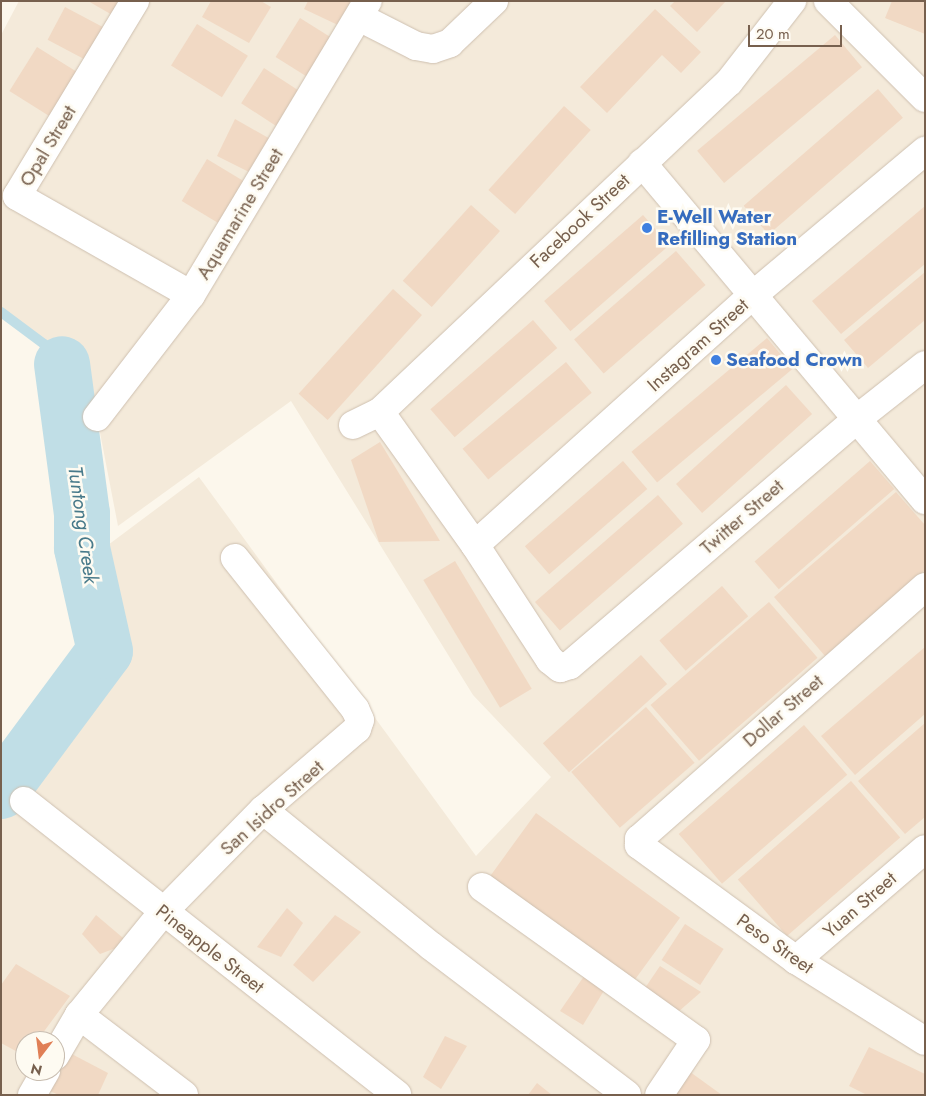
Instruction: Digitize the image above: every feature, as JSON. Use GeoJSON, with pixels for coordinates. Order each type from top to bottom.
{"type":"FeatureCollection","features":[{"type":"Feature","properties":{"kind":"street","name":"Opal Street"},"geometry":{"type":"LineString","coordinates":[[135,1],[17,196],[191,295]]}},
{"type":"Feature","properties":{"kind":"street"},"geometry":{"type":"LineString","coordinates":[[363,9],[416,46],[433,49],[450,43],[494,1]]}},
{"type":"Feature","properties":{"kind":"street","name":"Facebook Street"},"geometry":{"type":"LineString","coordinates":[[354,425],[380,412],[729,82],[792,1]]}},
{"type":"Feature","properties":{"kind":"street"},"geometry":{"type":"LineString","coordinates":[[828,1],[925,98]]}},
{"type":"Feature","properties":{"kind":"street","name":"Aquamarine Street"},"geometry":{"type":"LineString","coordinates":[[97,417],[191,295],[363,9]]}},
{"type":"Feature","properties":{"kind":"street","name":"Instagram Street"},"geometry":{"type":"LineString","coordinates":[[475,544],[752,296],[925,151]]}},
{"type":"Feature","properties":{"kind":"street"},"geometry":{"type":"LineString","coordinates":[[642,163],[925,500]]}},
{"type":"Feature","properties":{"kind":"street","name":"Twitter Street"},"geometry":{"type":"LineString","coordinates":[[475,544],[550,660],[560,668],[570,665],[858,418],[925,365]]}},
{"type":"Feature","properties":{"kind":"street"},"geometry":{"type":"LineString","coordinates":[[380,412],[475,544]]}},
{"type":"Feature","properties":{"kind":"street","name":"San Isidro Street"},"geometry":{"type":"LineString","coordinates":[[65,1039],[79,1015],[163,912],[263,810],[350,738],[360,720],[356,709],[235,558]]}},
{"type":"Feature","properties":{"kind":"street","name":"Dollar Street"},"geometry":{"type":"LineString","coordinates":[[642,834],[925,587]]}},
{"type":"Feature","properties":{"kind":"street","name":"Pineapple Street"},"geometry":{"type":"LineString","coordinates":[[24,801],[397,1095]]}},
{"type":"Feature","properties":{"kind":"street"},"geometry":{"type":"LineString","coordinates":[[263,810],[431,946],[627,1095]]}},
{"type":"Feature","properties":{"kind":"street","name":"Peso Street"},"geometry":{"type":"LineString","coordinates":[[642,834],[639,845],[796,960],[925,1041]]}},
{"type":"Feature","properties":{"kind":"street","name":"Yuan Street"},"geometry":{"type":"LineString","coordinates":[[796,960],[925,849]]}},
{"type":"Feature","properties":{"kind":"street"},"geometry":{"type":"LineString","coordinates":[[482,888],[696,1040],[659,1095]]}},
{"type":"Feature","properties":{"kind":"street"},"geometry":{"type":"LineString","coordinates":[[79,1015],[179,1093]]}},
{"type":"Feature","properties":{"kind":"street"},"geometry":{"type":"LineString","coordinates":[[32,1095],[40,1081]]}},
{"type":"Feature","properties":{"kind":"shaded area"},"geometry":{"type":"Polygon","coordinates":[[[19,1],[925,1],[925,1095],[1,1095],[1,792],[84,691],[104,548],[199,477],[476,856],[551,777],[473,695],[291,401],[118,526],[97,417],[44,344],[1,312],[1,35],[19,1]]]}},
{"type":"Feature","properties":{"kind":"building"},"geometry":{"type":"Polygon","coordinates":[[[88,1],[123,1],[114,16],[88,1]]]}},
{"type":"Feature","properties":{"kind":"building"},"geometry":{"type":"Polygon","coordinates":[[[211,1],[261,1],[271,7],[249,43],[202,17],[211,1]]]}},
{"type":"Feature","properties":{"kind":"building"},"geometry":{"type":"Polygon","coordinates":[[[308,1],[354,1],[340,26],[304,9],[308,1]]]}},
{"type":"Feature","properties":{"kind":"building"},"geometry":{"type":"Polygon","coordinates":[[[675,1],[726,1],[697,32],[670,6],[675,1]]]}},
{"type":"Feature","properties":{"kind":"building"},"geometry":{"type":"Polygon","coordinates":[[[892,1],[925,1],[925,34],[885,18],[892,1]]]}},
{"type":"Feature","properties":{"kind":"building"},"geometry":{"type":"Polygon","coordinates":[[[65,7],[106,29],[89,62],[48,40],[65,7]]]}},
{"type":"Feature","properties":{"kind":"building"},"geometry":{"type":"Polygon","coordinates":[[[655,9],[701,52],[681,73],[662,55],[607,113],[580,87],[655,9]]]}},
{"type":"Feature","properties":{"kind":"building"},"geometry":{"type":"Polygon","coordinates":[[[300,18],[333,39],[309,78],[276,57],[300,18]]]}},
{"type":"Feature","properties":{"kind":"building"},"geometry":{"type":"Polygon","coordinates":[[[197,24],[248,56],[222,97],[171,66],[197,24]]]}},
{"type":"Feature","properties":{"kind":"building"},"geometry":{"type":"Polygon","coordinates":[[[835,35],[862,67],[724,183],[697,151],[835,35]]]}},
{"type":"Feature","properties":{"kind":"building"},"geometry":{"type":"Polygon","coordinates":[[[37,47],[81,75],[54,119],[9,91],[37,47]]]}},
{"type":"Feature","properties":{"kind":"building"},"geometry":{"type":"Polygon","coordinates":[[[264,68],[301,92],[278,127],[241,103],[264,68]]]}},
{"type":"Feature","properties":{"kind":"building"},"geometry":{"type":"Polygon","coordinates":[[[878,89],[903,118],[769,234],[744,206],[878,89]]]}},
{"type":"Feature","properties":{"kind":"building"},"geometry":{"type":"Polygon","coordinates":[[[564,106],[591,130],[515,214],[488,190],[564,106]]]}},
{"type":"Feature","properties":{"kind":"building"},"geometry":{"type":"Polygon","coordinates":[[[235,119],[272,140],[251,173],[217,156],[235,119]]]}},
{"type":"Feature","properties":{"kind":"building"},"geometry":{"type":"Polygon","coordinates":[[[207,159],[244,181],[219,223],[182,201],[207,159]]]}},
{"type":"Feature","properties":{"kind":"building"},"geometry":{"type":"Polygon","coordinates":[[[471,205],[500,231],[432,307],[403,281],[471,205]]]}},
{"type":"Feature","properties":{"kind":"building"},"geometry":{"type":"Polygon","coordinates":[[[925,206],[925,264],[841,334],[812,301],[925,206]]]}},
{"type":"Feature","properties":{"kind":"building"},"geometry":{"type":"Polygon","coordinates":[[[643,215],[669,245],[570,331],[544,301],[643,215]]]}},
{"type":"Feature","properties":{"kind":"building"},"geometry":{"type":"Polygon","coordinates":[[[676,251],[706,285],[604,374],[574,340],[676,251]]]}},
{"type":"Feature","properties":{"kind":"building"},"geometry":{"type":"Polygon","coordinates":[[[925,272],[925,320],[868,368],[844,340],[925,272]]]}},
{"type":"Feature","properties":{"kind":"building"},"geometry":{"type":"Polygon","coordinates":[[[393,289],[422,315],[328,420],[299,394],[393,289]]]}},
{"type":"Feature","properties":{"kind":"building"},"geometry":{"type":"Polygon","coordinates":[[[533,320],[557,348],[455,437],[430,409],[533,320]]]}},
{"type":"Feature","properties":{"kind":"building"},"geometry":{"type":"Polygon","coordinates":[[[767,338],[793,369],[657,482],[631,452],[767,338]]]}},
{"type":"Feature","properties":{"kind":"building"},"geometry":{"type":"Polygon","coordinates":[[[566,362],[592,393],[488,479],[463,449],[566,362]]]}},
{"type":"Feature","properties":{"kind":"building"},"geometry":{"type":"Polygon","coordinates":[[[786,385],[812,414],[702,513],[676,484],[786,385]]]}},
{"type":"Feature","properties":{"kind":"building"},"geometry":{"type":"Polygon","coordinates":[[[380,442],[440,541],[379,542],[351,460],[380,442]]]}},
{"type":"Feature","properties":{"kind":"building"},"geometry":{"type":"Polygon","coordinates":[[[623,461],[647,489],[549,574],[525,546],[623,461]]]}},
{"type":"Feature","properties":{"kind":"building"},"geometry":{"type":"Polygon","coordinates":[[[870,461],[894,489],[779,589],[755,561],[870,461]]]}},
{"type":"Feature","properties":{"kind":"building"},"geometry":{"type":"Polygon","coordinates":[[[896,492],[925,525],[925,570],[825,656],[774,597],[896,492]]]}},
{"type":"Feature","properties":{"kind":"building"},"geometry":{"type":"Polygon","coordinates":[[[658,495],[683,524],[560,631],[535,602],[658,495]]]}},
{"type":"Feature","properties":{"kind":"building"},"geometry":{"type":"Polygon","coordinates":[[[455,561],[532,689],[500,708],[423,580],[455,561]]]}},
{"type":"Feature","properties":{"kind":"building"},"geometry":{"type":"Polygon","coordinates":[[[722,586],[748,616],[686,671],[659,640],[722,586]]]}},
{"type":"Feature","properties":{"kind":"building"},"geometry":{"type":"Polygon","coordinates":[[[769,602],[818,658],[699,761],[651,705],[769,602]]]}},
{"type":"Feature","properties":{"kind":"building"},"geometry":{"type":"Polygon","coordinates":[[[925,647],[925,714],[855,775],[821,736],[925,647]]]}},
{"type":"Feature","properties":{"kind":"building"},"geometry":{"type":"Polygon","coordinates":[[[641,655],[667,684],[569,772],[543,743],[641,655]]]}},
{"type":"Feature","properties":{"kind":"building"},"geometry":{"type":"Polygon","coordinates":[[[646,707],[695,763],[620,828],[571,772],[646,707]]]}},
{"type":"Feature","properties":{"kind":"building"},"geometry":{"type":"Polygon","coordinates":[[[925,723],[925,817],[905,834],[858,781],[925,723]]]}},
{"type":"Feature","properties":{"kind":"building"},"geometry":{"type":"Polygon","coordinates":[[[804,725],[847,775],[722,884],[679,834],[804,725]]]}},
{"type":"Feature","properties":{"kind":"building"},"geometry":{"type":"Polygon","coordinates":[[[851,781],[900,838],[787,936],[738,879],[851,781]]]}},
{"type":"Feature","properties":{"kind":"building"},"geometry":{"type":"Polygon","coordinates":[[[536,813],[680,918],[634,982],[490,877],[536,813]]]}},
{"type":"Feature","properties":{"kind":"building"},"geometry":{"type":"Polygon","coordinates":[[[287,908],[303,923],[281,957],[257,947],[287,908]]]}},
{"type":"Feature","properties":{"kind":"building"},"geometry":{"type":"Polygon","coordinates":[[[96,915],[129,943],[100,954],[82,934],[96,915]]]}},
{"type":"Feature","properties":{"kind":"building"},"geometry":{"type":"Polygon","coordinates":[[[335,915],[361,932],[313,982],[293,965],[335,915]]]}},
{"type":"Feature","properties":{"kind":"building"},"geometry":{"type":"Polygon","coordinates":[[[685,924],[724,949],[700,985],[662,960],[685,924]]]}},
{"type":"Feature","properties":{"kind":"building"},"geometry":{"type":"Polygon","coordinates":[[[16,964],[70,996],[44,1031],[15,1031],[15,1051],[1,1043],[1,985],[16,964]]]}},
{"type":"Feature","properties":{"kind":"building"},"geometry":{"type":"Polygon","coordinates":[[[660,966],[701,992],[678,1012],[645,988],[660,966]]]}},
{"type":"Feature","properties":{"kind":"building"},"geometry":{"type":"Polygon","coordinates":[[[589,969],[608,984],[583,1025],[560,1011],[589,969]]]}},
{"type":"Feature","properties":{"kind":"building"},"geometry":{"type":"Polygon","coordinates":[[[445,1036],[467,1046],[441,1089],[423,1077],[445,1036]]]}},
{"type":"Feature","properties":{"kind":"building"},"geometry":{"type":"Polygon","coordinates":[[[869,1047],[925,1074],[925,1095],[867,1095],[849,1086],[869,1047]]]}},
{"type":"Feature","properties":{"kind":"building"},"geometry":{"type":"Polygon","coordinates":[[[66,1051],[108,1073],[98,1095],[59,1095],[45,1089],[49,1081],[65,1081],[66,1051]]]}},
{"type":"Feature","properties":{"kind":"building"},"geometry":{"type":"Polygon","coordinates":[[[686,1069],[722,1095],[671,1095],[686,1069]]]}},
{"type":"Feature","properties":{"kind":"building"},"geometry":{"type":"Polygon","coordinates":[[[537,1083],[552,1095],[528,1095],[537,1083]]]}},
{"type":"Feature","properties":{"kind":"waterway","name":"Tuntong Creek"},"geometry":{"type":"LineString","coordinates":[[1,312],[44,344],[62,364]]}},
{"type":"Feature","properties":{"kind":"waterway","name":"Tuntong Creek"},"geometry":{"type":"LineString","coordinates":[[1,791],[105,651],[82,548],[82,514],[62,364]]}},
{"type":"Feature","properties":{"kind":"place","name":"E-Well Water Refilling Station"},"geometry":{"type":"Point","coordinates":[647,228]}},
{"type":"Feature","properties":{"kind":"place","name":"Seafood Crown"},"geometry":{"type":"Point","coordinates":[716,360]}}]}
